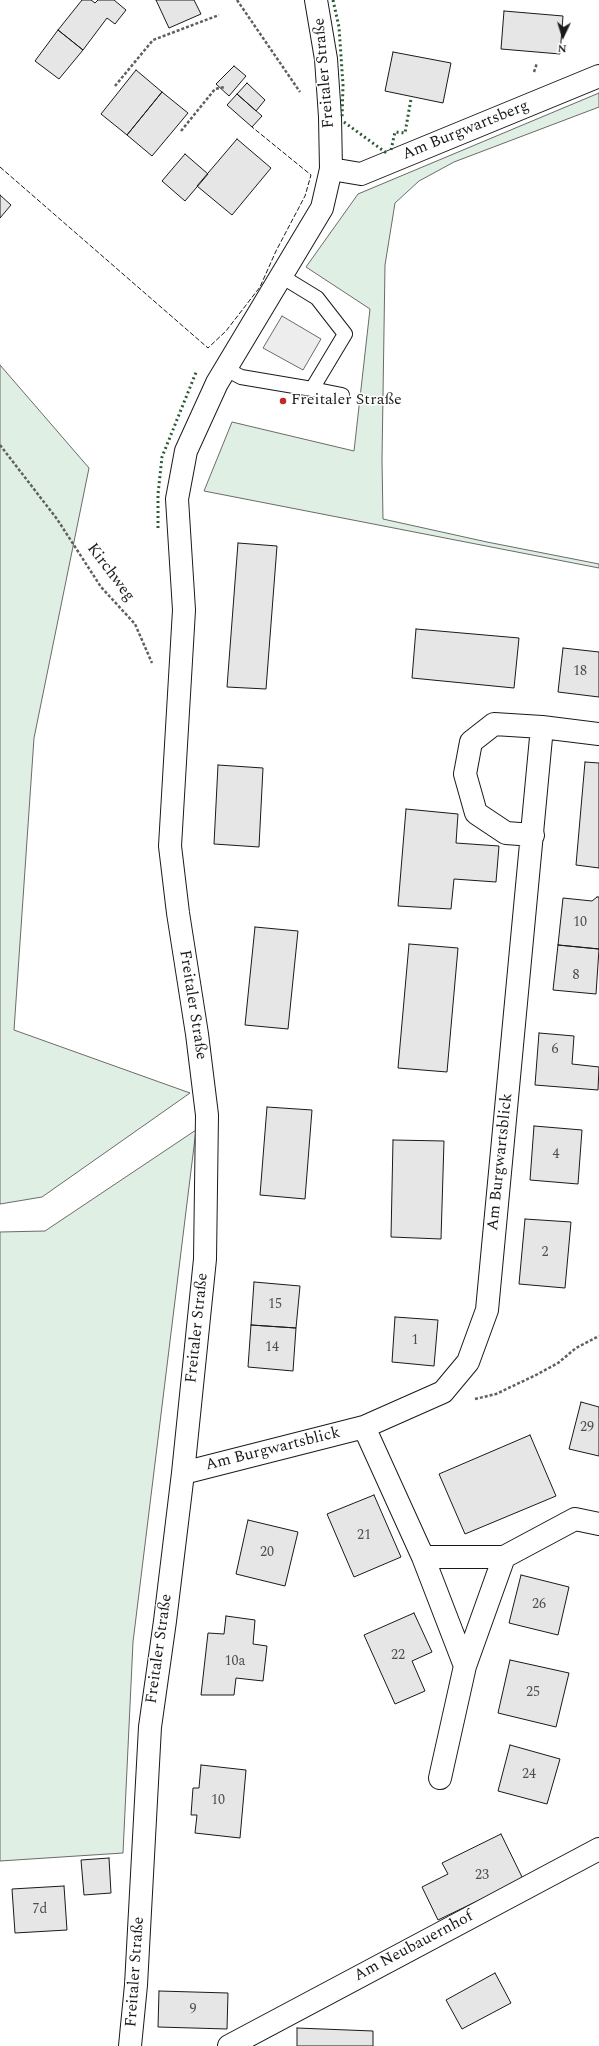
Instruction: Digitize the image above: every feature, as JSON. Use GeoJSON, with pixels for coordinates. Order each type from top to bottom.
{"type":"FeatureCollection","features":[{"type":"Feature","properties":{"kind":"street","name":"Freitaler Straße"},"geometry":{"type":"LineString","coordinates":[[130,2046],[136,1985],[150,1727],[165,1621],[183,1473],[205,1259],[207,1115],[197,1034],[178,913],[170,846],[184,610],[178,500],[186,451],[217,383],[322,208],[332,169],[326,59],[316,0]]}},
{"type":"Feature","properties":{"kind":"street","name":"Am Burgwartsberg"},"geometry":{"type":"LineString","coordinates":[[332,169],[361,174],[599,76]]}},
{"type":"Feature","properties":{"kind":"street"},"geometry":{"type":"LineString","coordinates":[[533,835],[506,833],[476,813],[465,774],[471,742],[494,724],[542,727],[599,734]]}},
{"type":"Feature","properties":{"kind":"street","name":"Am Burgwartsblick"},"geometry":{"type":"LineString","coordinates":[[183,1473],[364,1427],[443,1392],[468,1362],[487,1310],[542,727]]}},
{"type":"Feature","properties":{"kind":"street"},"geometry":{"type":"LineString","coordinates":[[364,1427],[422,1557],[465,1666]]}},
{"type":"Feature","properties":{"kind":"street"},"geometry":{"type":"LineString","coordinates":[[422,1557],[504,1557],[574,1519],[599,1524]]}},
{"type":"Feature","properties":{"kind":"street"},"geometry":{"type":"LineString","coordinates":[[440,1778],[465,1666],[504,1557]]}},
{"type":"Feature","properties":{"kind":"street","name":"Am Neubauernhof"},"geometry":{"type":"LineString","coordinates":[[229,2046],[599,1849]]}},
{"type":"Feature","properties":{"kind":"lane"},"geometry":{"type":"LineString","coordinates":[[281,276],[317,298],[345,334],[312,389]]}},
{"type":"Feature","properties":{"kind":"lane"},"geometry":{"type":"LineString","coordinates":[[226,369],[241,376],[342,395]]}},
{"type":"Feature","properties":{"kind":"path"},"geometry":{"type":"LineString","coordinates":[[238,0],[317,118],[330,117]]}},
{"type":"Feature","properties":{"kind":"path"},"geometry":{"type":"LineString","coordinates":[[115,86],[153,40],[219,15]]}},
{"type":"Feature","properties":{"kind":"path"},"geometry":{"type":"LineString","coordinates":[[181,131],[215,89],[225,87]]}},
{"type":"Feature","properties":{"kind":"path","name":"Kirchweg"},"geometry":{"type":"LineString","coordinates":[[0,445],[57,519],[101,587],[135,624],[152,665]]}},
{"type":"Feature","properties":{"kind":"path"},"geometry":{"type":"LineString","coordinates":[[443,1392],[477,1399],[496,1394],[558,1363],[576,1348],[599,1336]]}},
{"type":"Feature","properties":{"kind":"green space"},"geometry":{"type":"Polygon","coordinates":[[[599,93],[599,107],[454,162],[419,181],[395,203],[385,265],[382,460],[383,519],[487,542],[599,564],[599,568],[204,491],[232,422],[354,451],[370,309],[306,267],[358,194],[599,93]]]}},
{"type":"Feature","properties":{"kind":"green space"},"geometry":{"type":"Polygon","coordinates":[[[0,365],[89,468],[34,738],[14,1030],[190,1093],[42,1197],[0,1204],[0,365]]]}},
{"type":"Feature","properties":{"kind":"green space"},"geometry":{"type":"Polygon","coordinates":[[[196,1130],[133,1642],[123,1853],[0,1861],[0,1232],[45,1231],[196,1130]]]}},
{"type":"Feature","properties":{"kind":"shaded area"},"geometry":{"type":"Polygon","coordinates":[[[282,316],[321,339],[303,370],[263,348],[282,316]]]}},
{"type":"Feature","properties":{"kind":"building"},"geometry":{"type":"Polygon","coordinates":[[[82,0],[91,0],[95,3],[98,0],[114,0],[126,10],[115,24],[107,18],[83,50],[58,30],[82,0]]]}},
{"type":"Feature","properties":{"kind":"building"},"geometry":{"type":"Polygon","coordinates":[[[156,0],[194,0],[201,14],[169,28],[156,0]]]}},
{"type":"Feature","properties":{"kind":"building"},"geometry":{"type":"Polygon","coordinates":[[[504,11],[563,16],[560,54],[501,49],[504,11]]]}},
{"type":"Feature","properties":{"kind":"building"},"geometry":{"type":"Polygon","coordinates":[[[58,30],[83,50],[59,79],[35,61],[58,30]]]}},
{"type":"Feature","properties":{"kind":"building"},"geometry":{"type":"Polygon","coordinates":[[[393,52],[451,63],[443,103],[385,91],[393,52]]]}},
{"type":"Feature","properties":{"kind":"building"},"geometry":{"type":"Polygon","coordinates":[[[234,66],[246,76],[229,96],[216,84],[234,66]]]}},
{"type":"Feature","properties":{"kind":"building"},"geometry":{"type":"Polygon","coordinates":[[[136,70],[162,92],[127,135],[101,114],[136,70]]]}},
{"type":"Feature","properties":{"kind":"building"},"geometry":{"type":"Polygon","coordinates":[[[247,83],[265,100],[256,111],[237,94],[247,83]]]}},
{"type":"Feature","properties":{"kind":"building"},"geometry":{"type":"Polygon","coordinates":[[[162,92],[188,113],[152,156],[127,135],[162,92]]]}},
{"type":"Feature","properties":{"kind":"building"},"geometry":{"type":"Polygon","coordinates":[[[237,94],[262,116],[252,127],[227,105],[237,94]]]}},
{"type":"Feature","properties":{"kind":"building"},"geometry":{"type":"Polygon","coordinates":[[[237,139],[271,168],[232,215],[197,186],[237,139]]]}},
{"type":"Feature","properties":{"kind":"building"},"geometry":{"type":"Polygon","coordinates":[[[185,154],[208,174],[185,201],[162,181],[185,154]]]}},
{"type":"Feature","properties":{"kind":"building"},"geometry":{"type":"Polygon","coordinates":[[[0,195],[11,205],[0,218],[0,195]]]}},
{"type":"Feature","properties":{"kind":"building"},"geometry":{"type":"Polygon","coordinates":[[[238,543],[277,546],[266,689],[227,687],[238,543]]]}},
{"type":"Feature","properties":{"kind":"building"},"geometry":{"type":"Polygon","coordinates":[[[416,629],[519,638],[514,688],[412,678],[416,629]]]}},
{"type":"Feature","properties":{"kind":"building"},"geometry":{"type":"Polygon","coordinates":[[[563,648],[599,652],[599,697],[558,692],[563,648]]]}},
{"type":"Feature","properties":{"kind":"building"},"geometry":{"type":"Polygon","coordinates":[[[585,762],[599,763],[599,868],[576,865],[585,762]]]}},
{"type":"Feature","properties":{"kind":"building"},"geometry":{"type":"Polygon","coordinates":[[[218,765],[263,768],[259,847],[214,844],[218,765]]]}},
{"type":"Feature","properties":{"kind":"building"},"geometry":{"type":"Polygon","coordinates":[[[406,809],[458,814],[456,843],[499,846],[496,882],[454,879],[451,909],[398,906],[406,809]]]}},
{"type":"Feature","properties":{"kind":"building"},"geometry":{"type":"Polygon","coordinates":[[[599,897],[599,949],[558,945],[563,898],[592,901],[599,897]]]}},
{"type":"Feature","properties":{"kind":"building"},"geometry":{"type":"Polygon","coordinates":[[[255,927],[298,931],[288,1029],[245,1025],[255,927]]]}},
{"type":"Feature","properties":{"kind":"building"},"geometry":{"type":"Polygon","coordinates":[[[409,944],[458,948],[447,1072],[398,1068],[409,944]]]}},
{"type":"Feature","properties":{"kind":"building"},"geometry":{"type":"Polygon","coordinates":[[[558,945],[599,949],[596,994],[553,990],[558,945]]]}},
{"type":"Feature","properties":{"kind":"building"},"geometry":{"type":"Polygon","coordinates":[[[539,1033],[574,1036],[572,1064],[599,1067],[598,1090],[535,1085],[539,1033]]]}},
{"type":"Feature","properties":{"kind":"building"},"geometry":{"type":"Polygon","coordinates":[[[267,1107],[312,1110],[305,1199],[260,1195],[267,1107]]]}},
{"type":"Feature","properties":{"kind":"building"},"geometry":{"type":"Polygon","coordinates":[[[534,1126],[582,1130],[578,1184],[530,1180],[534,1126]]]}},
{"type":"Feature","properties":{"kind":"building"},"geometry":{"type":"Polygon","coordinates":[[[393,1140],[444,1141],[441,1239],[391,1237],[393,1140]]]}},
{"type":"Feature","properties":{"kind":"building"},"geometry":{"type":"Polygon","coordinates":[[[525,1219],[571,1222],[565,1288],[519,1284],[525,1219]]]}},
{"type":"Feature","properties":{"kind":"building"},"geometry":{"type":"Polygon","coordinates":[[[254,1282],[300,1286],[296,1328],[251,1325],[254,1282]]]}},
{"type":"Feature","properties":{"kind":"building"},"geometry":{"type":"Polygon","coordinates":[[[395,1317],[438,1320],[434,1366],[392,1362],[395,1317]]]}},
{"type":"Feature","properties":{"kind":"building"},"geometry":{"type":"Polygon","coordinates":[[[251,1325],[296,1328],[293,1371],[248,1367],[251,1325]]]}},
{"type":"Feature","properties":{"kind":"building"},"geometry":{"type":"Polygon","coordinates":[[[581,1402],[599,1407],[599,1456],[569,1449],[581,1402]]]}},
{"type":"Feature","properties":{"kind":"building"},"geometry":{"type":"Polygon","coordinates":[[[530,1435],[556,1496],[465,1534],[439,1474],[530,1435]]]}},
{"type":"Feature","properties":{"kind":"building"},"geometry":{"type":"Polygon","coordinates":[[[374,1495],[401,1557],[354,1577],[327,1514],[374,1495]]]}},
{"type":"Feature","properties":{"kind":"building"},"geometry":{"type":"Polygon","coordinates":[[[248,1520],[298,1532],[285,1586],[236,1574],[248,1520]]]}},
{"type":"Feature","properties":{"kind":"building"},"geometry":{"type":"Polygon","coordinates":[[[521,1575],[569,1587],[558,1635],[509,1623],[521,1575]]]}},
{"type":"Feature","properties":{"kind":"building"},"geometry":{"type":"Polygon","coordinates":[[[414,1613],[432,1652],[412,1661],[425,1691],[395,1704],[364,1635],[414,1613]]]}},
{"type":"Feature","properties":{"kind":"building"},"geometry":{"type":"Polygon","coordinates":[[[226,1616],[255,1620],[253,1644],[267,1646],[263,1681],[236,1678],[234,1695],[201,1695],[208,1633],[224,1634],[226,1616]]]}},
{"type":"Feature","properties":{"kind":"building"},"geometry":{"type":"Polygon","coordinates":[[[510,1660],[569,1673],[556,1727],[498,1713],[510,1660]]]}},
{"type":"Feature","properties":{"kind":"building"},"geometry":{"type":"Polygon","coordinates":[[[510,1745],[560,1759],[547,1804],[498,1791],[510,1745]]]}},
{"type":"Feature","properties":{"kind":"building"},"geometry":{"type":"Polygon","coordinates":[[[201,1765],[246,1770],[240,1838],[195,1833],[197,1815],[191,1815],[193,1788],[199,1788],[201,1765]]]}},
{"type":"Feature","properties":{"kind":"building"},"geometry":{"type":"Polygon","coordinates":[[[501,1834],[523,1879],[438,1920],[422,1887],[448,1874],[442,1863],[501,1834]]]}},
{"type":"Feature","properties":{"kind":"building"},"geometry":{"type":"Polygon","coordinates":[[[109,1858],[111,1893],[84,1895],[81,1860],[109,1858]]]}},
{"type":"Feature","properties":{"kind":"building"},"geometry":{"type":"Polygon","coordinates":[[[64,1886],[67,1930],[15,1933],[12,1889],[64,1886]]]}},
{"type":"Feature","properties":{"kind":"building"},"geometry":{"type":"Polygon","coordinates":[[[495,1973],[511,2003],[462,2029],[446,2000],[495,1973]]]}},
{"type":"Feature","properties":{"kind":"building"},"geometry":{"type":"Polygon","coordinates":[[[159,1991],[228,1993],[227,2029],[158,2027],[159,1991]]]}},
{"type":"Feature","properties":{"kind":"building"},"geometry":{"type":"Polygon","coordinates":[[[297,2028],[373,2031],[373,2046],[297,2046],[297,2028]]]}},
{"type":"Feature","properties":{"kind":"hedge"},"geometry":{"type":"LineString","coordinates":[[333,0],[339,27],[343,85],[342,119]]}},
{"type":"Feature","properties":{"kind":"hedge"},"geometry":{"type":"LineString","coordinates":[[391,150],[395,132],[405,133],[411,99]]}},
{"type":"Feature","properties":{"kind":"hedge"},"geometry":{"type":"LineString","coordinates":[[344,122],[385,152],[389,151]]}},
{"type":"Feature","properties":{"kind":"hedge"},"geometry":{"type":"LineString","coordinates":[[158,528],[158,494],[162,457],[197,370]]}},
{"type":"Feature","properties":{"kind":"fence"},"geometry":{"type":"LineString","coordinates":[[0,167],[208,348],[226,331],[260,287],[276,251],[305,196],[311,175],[252,127]]}},
{"type":"Feature","properties":{"kind":"place","name":"Freitaler Straße"},"geometry":{"type":"Point","coordinates":[283,401]}}]}
